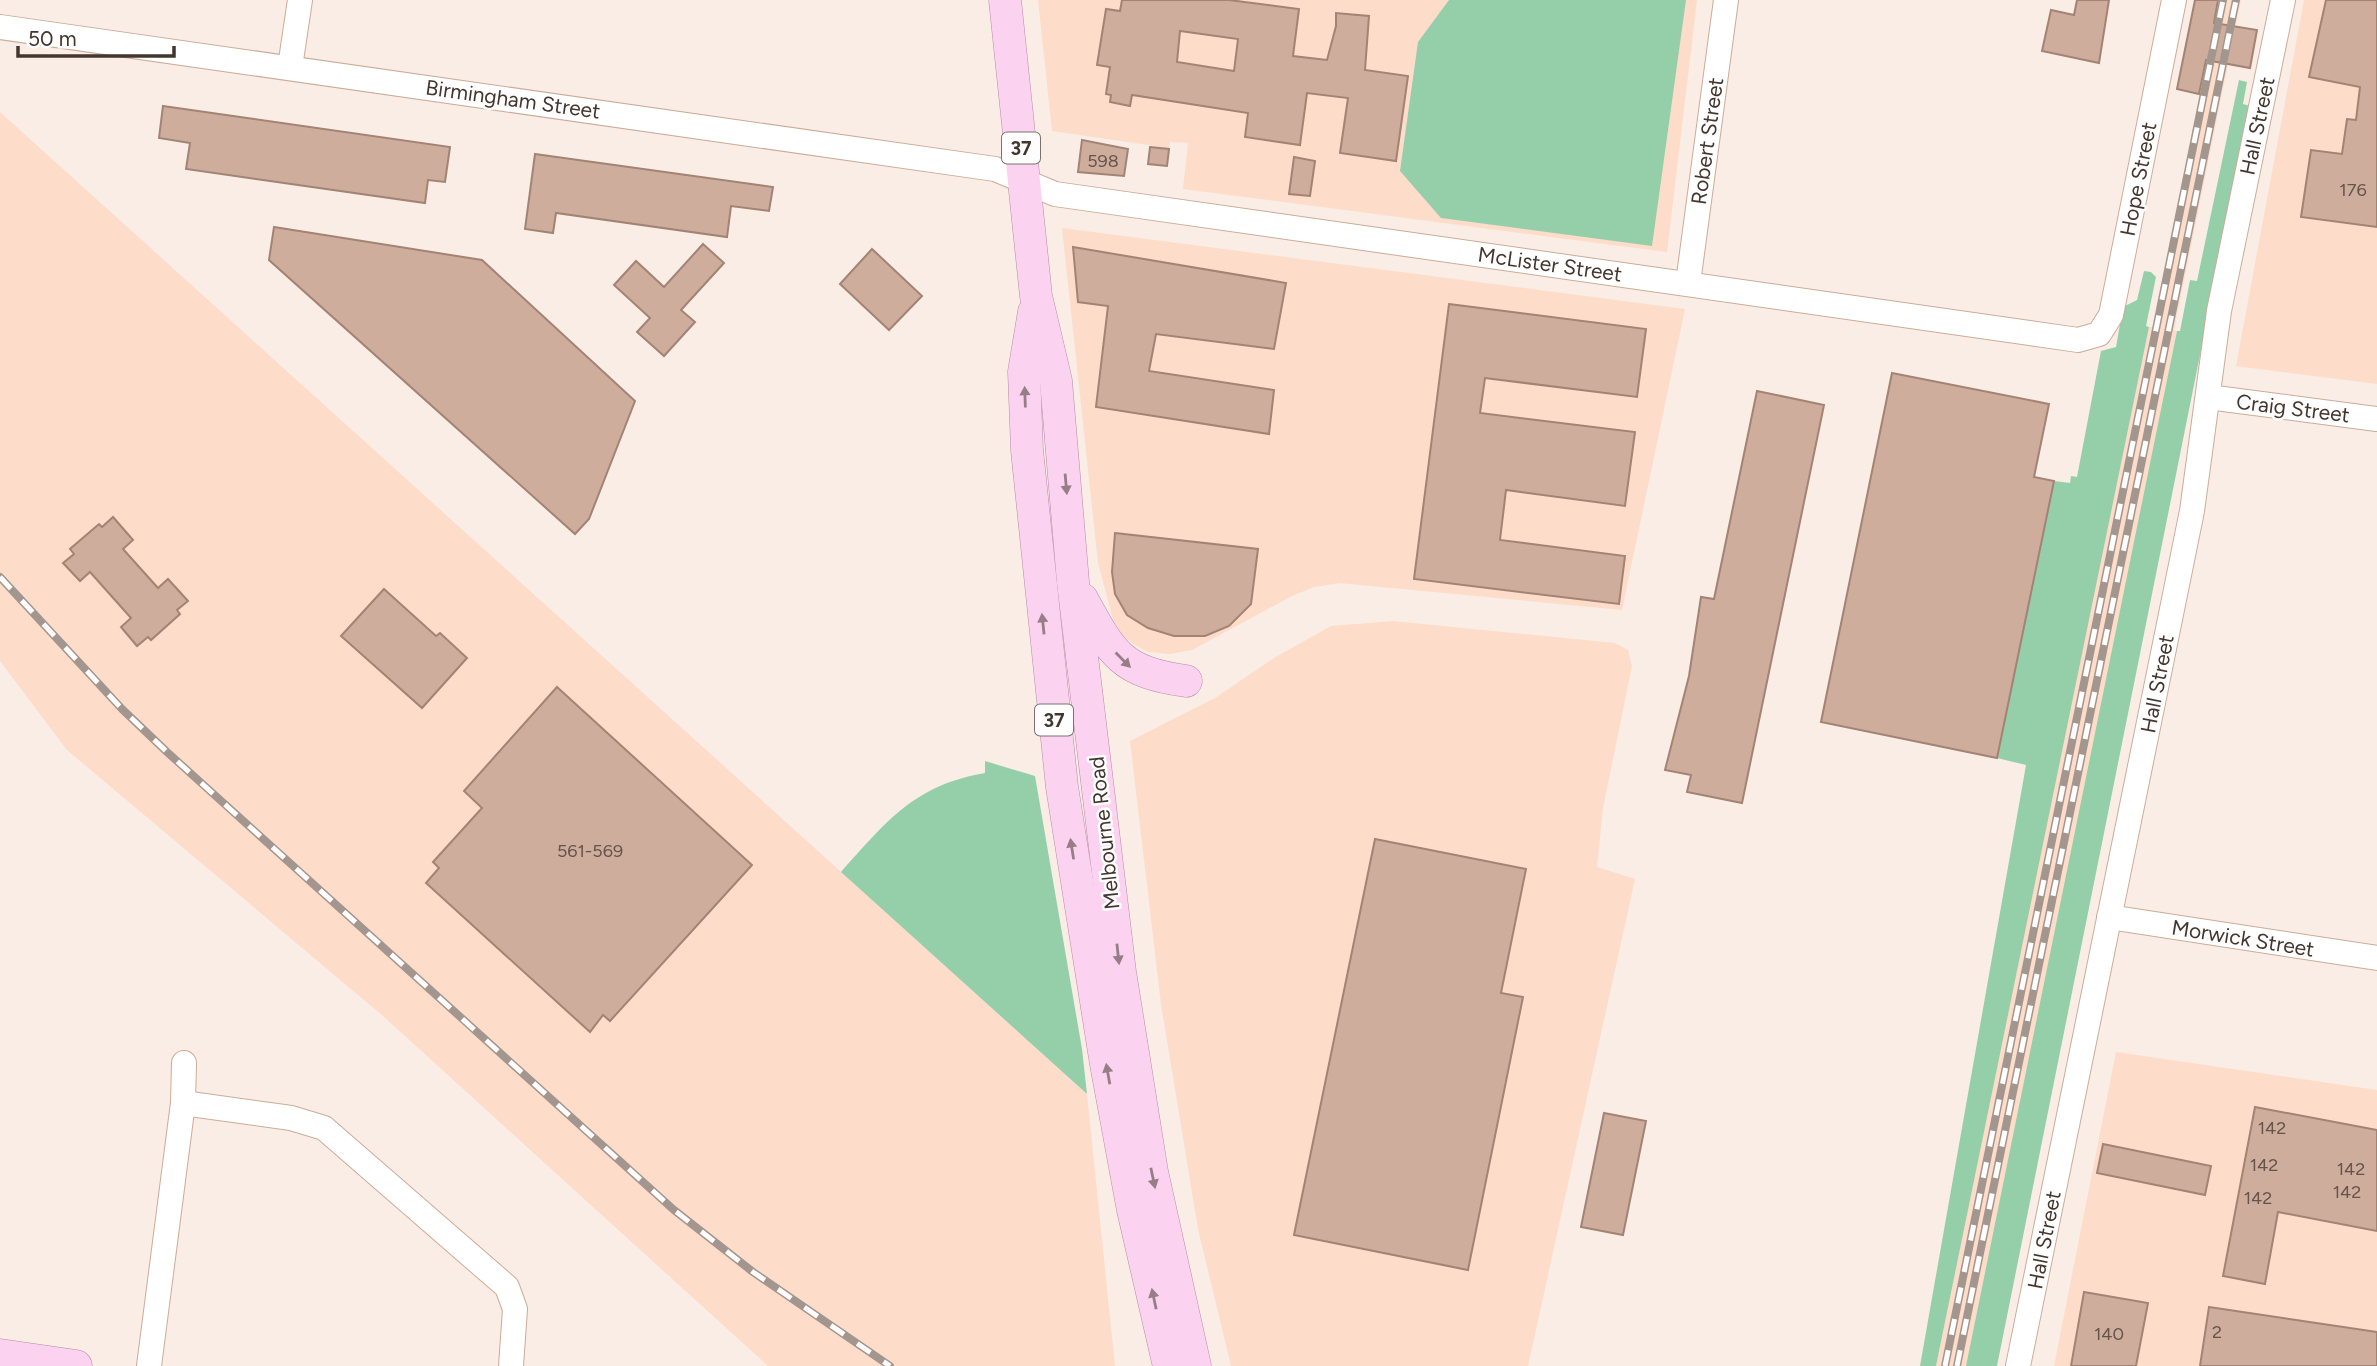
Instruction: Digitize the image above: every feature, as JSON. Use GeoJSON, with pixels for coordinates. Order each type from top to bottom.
{"type":"FeatureCollection","features":[{"type":"Feature","properties":{"kind":"main road","name":"Melbourne Road"},"geometry":{"type":"LineString","coordinates":[[1005,0],[1036,296],[1056,381],[1073,582],[1134,1066],[1152,1172],[1195,1366]]}},
{"type":"Feature","properties":{"kind":"main road","name":"Melbourne Road"},"geometry":{"type":"LineString","coordinates":[[1036,296],[1024,372],[1027,450],[1062,788],[1106,1065],[1133,1210],[1169,1366]]}},
{"type":"Feature","properties":{"kind":"main road"},"geometry":{"type":"LineString","coordinates":[[1073,582],[1098,630],[1126,665],[1154,677],[1186,681]]}},
{"type":"Feature","properties":{"kind":"main road"},"geometry":{"type":"LineString","coordinates":[[0,1355],[76,1366]]}},
{"type":"Feature","properties":{"kind":"street"},"geometry":{"type":"LineString","coordinates":[[290,67],[300,0]]}},
{"type":"Feature","properties":{"kind":"street","name":"Robert Street"},"geometry":{"type":"LineString","coordinates":[[1688,283],[1726,0]]}},
{"type":"Feature","properties":{"kind":"street","name":"Hope Street"},"geometry":{"type":"LineString","coordinates":[[2078,340],[2099,334],[2111,314],[2174,0]]}},
{"type":"Feature","properties":{"kind":"street","name":"Hall Street"},"geometry":{"type":"LineString","coordinates":[[2018,1366],[2192,511],[2219,311],[2283,0]]}},
{"type":"Feature","properties":{"kind":"street","name":"Birmingham Street"},"geometry":{"type":"LineString","coordinates":[[0,27],[995,169],[1024,181]]}},
{"type":"Feature","properties":{"kind":"street","name":"McLister Street"},"geometry":{"type":"LineString","coordinates":[[1024,181],[1055,194],[2078,340]]}},
{"type":"Feature","properties":{"kind":"street","name":"Craig Street"},"geometry":{"type":"LineString","coordinates":[[2208,397],[2377,419]]}},
{"type":"Feature","properties":{"kind":"street","name":"Morwick Street"},"geometry":{"type":"LineString","coordinates":[[2109,917],[2377,958]]}},
{"type":"Feature","properties":{"kind":"street"},"geometry":{"type":"LineString","coordinates":[[149,1366],[183,1103],[184,1063]]}},
{"type":"Feature","properties":{"kind":"street"},"geometry":{"type":"LineString","coordinates":[[183,1103],[291,1118],[324,1128],[507,1287],[515,1309],[511,1366]]}},
{"type":"Feature","properties":{"kind":"shaded area"},"geometry":{"type":"Polygon","coordinates":[[[1038,0],[1697,0],[1667,252],[1183,189],[1188,143],[1170,142],[1169,148],[1052,131],[1038,0]]]}},
{"type":"Feature","properties":{"kind":"shaded area"},"geometry":{"type":"Polygon","coordinates":[[[2219,0],[2241,0],[2174,330],[2177,331],[2117,637],[1988,1261],[1966,1366],[1936,1366],[2120,463],[2149,327],[2153,327],[2219,0]]]}},
{"type":"Feature","properties":{"kind":"shaded area"},"geometry":{"type":"Polygon","coordinates":[[[2304,0],[2377,0],[2377,384],[2236,366],[2304,0]]]}},
{"type":"Feature","properties":{"kind":"shaded area"},"geometry":{"type":"Polygon","coordinates":[[[0,112],[1087,1094],[1115,1366],[768,1366],[383,1016],[67,750],[0,661],[0,112]]]}},
{"type":"Feature","properties":{"kind":"shaded area"},"geometry":{"type":"Polygon","coordinates":[[[1062,228],[1685,309],[1622,610],[1339,583],[1314,587],[1292,596],[1192,650],[1170,654],[1148,652],[1135,645],[1122,635],[1113,619],[1098,563],[1062,228]]]}},
{"type":"Feature","properties":{"kind":"shaded area"},"geometry":{"type":"Polygon","coordinates":[[[1393,621],[1615,643],[1628,650],[1632,666],[1603,808],[1597,867],[1635,879],[1528,1366],[1231,1366],[1198,1229],[1161,1004],[1130,741],[1215,698],[1274,658],[1331,626],[1393,621]]]}},
{"type":"Feature","properties":{"kind":"shaded area"},"geometry":{"type":"Polygon","coordinates":[[[2116,1052],[2377,1090],[2377,1366],[2054,1366],[2116,1052]]]}},
{"type":"Feature","properties":{"kind":"green space"},"geometry":{"type":"Polygon","coordinates":[[[1449,0],[1686,0],[1652,246],[1441,218],[1400,171],[1418,42],[1449,0]]]}},
{"type":"Feature","properties":{"kind":"green space"},"geometry":{"type":"Polygon","coordinates":[[[2239,80],[2247,82],[2243,104],[2250,106],[1997,1366],[1966,1366],[2177,331],[2180,331],[2190,280],[2197,281],[2239,80]]]}},
{"type":"Feature","properties":{"kind":"green space"},"geometry":{"type":"Polygon","coordinates":[[[2144,271],[2151,272],[2156,277],[2146,326],[2149,327],[1936,1366],[1920,1366],[2026,765],[1997,758],[2054,481],[2070,483],[2071,476],[2077,477],[2101,351],[2116,347],[2123,307],[2137,300],[2144,271]]]}},
{"type":"Feature","properties":{"kind":"green space"},"geometry":{"type":"Polygon","coordinates":[[[985,761],[1035,776],[1082,1049],[1087,1094],[841,872],[903,808],[939,786],[985,773],[985,761]]]}},
{"type":"Feature","properties":{"kind":"building"},"geometry":{"type":"Polygon","coordinates":[[[1122,0],[1229,0],[1299,9],[1293,56],[1327,60],[1336,26],[1336,13],[1369,16],[1365,70],[1408,76],[1396,161],[1340,153],[1348,98],[1307,93],[1300,145],[1245,137],[1248,113],[1132,95],[1130,106],[1110,102],[1111,95],[1106,94],[1110,67],[1097,65],[1106,9],[1120,11],[1122,0]],[[1180,31],[1177,62],[1234,71],[1238,39],[1180,31]]]}},
{"type":"Feature","properties":{"kind":"building"},"geometry":{"type":"Polygon","coordinates":[[[2077,0],[2109,0],[2099,63],[2042,51],[2051,10],[2074,15],[2077,0]]]}},
{"type":"Feature","properties":{"kind":"building"},"geometry":{"type":"Polygon","coordinates":[[[2195,0],[2218,0],[2214,23],[2257,30],[2250,68],[2206,60],[2199,94],[2177,89],[2195,0]]]}},
{"type":"Feature","properties":{"kind":"building"},"geometry":{"type":"Polygon","coordinates":[[[2326,0],[2377,0],[2377,227],[2301,217],[2311,150],[2342,154],[2347,119],[2356,120],[2360,87],[2309,77],[2326,0]]]}},
{"type":"Feature","properties":{"kind":"building"},"geometry":{"type":"Polygon","coordinates":[[[163,106],[450,147],[445,182],[428,180],[425,203],[186,169],[190,143],[159,138],[163,106]]]}},
{"type":"Feature","properties":{"kind":"building"},"geometry":{"type":"Polygon","coordinates":[[[1082,140],[1128,149],[1124,176],[1078,172],[1082,140]]]}},
{"type":"Feature","properties":{"kind":"building"},"geometry":{"type":"Polygon","coordinates":[[[1150,147],[1169,149],[1167,166],[1148,164],[1150,147]]]}},
{"type":"Feature","properties":{"kind":"building"},"geometry":{"type":"Polygon","coordinates":[[[535,154],[773,187],[769,211],[731,206],[727,237],[556,213],[553,233],[525,229],[535,154]]]}},
{"type":"Feature","properties":{"kind":"building"},"geometry":{"type":"Polygon","coordinates":[[[1294,157],[1315,161],[1310,196],[1289,194],[1294,157]]]}},
{"type":"Feature","properties":{"kind":"building"},"geometry":{"type":"Polygon","coordinates":[[[274,227],[482,260],[635,401],[589,519],[575,534],[269,260],[274,227]]]}},
{"type":"Feature","properties":{"kind":"building"},"geometry":{"type":"Polygon","coordinates":[[[703,244],[724,263],[681,310],[695,322],[664,356],[637,332],[650,318],[614,285],[636,261],[664,287],[703,244]]]}},
{"type":"Feature","properties":{"kind":"building"},"geometry":{"type":"Polygon","coordinates":[[[1073,247],[1286,283],[1274,349],[1156,334],[1149,371],[1274,390],[1269,434],[1096,407],[1108,306],[1078,302],[1073,247]]]}},
{"type":"Feature","properties":{"kind":"building"},"geometry":{"type":"Polygon","coordinates":[[[872,249],[922,296],[889,330],[840,284],[872,249]]]}},
{"type":"Feature","properties":{"kind":"building"},"geometry":{"type":"Polygon","coordinates":[[[1449,304],[1646,329],[1637,397],[1485,378],[1480,413],[1635,432],[1625,506],[1506,490],[1500,540],[1625,556],[1619,604],[1414,579],[1449,304]]]}},
{"type":"Feature","properties":{"kind":"building"},"geometry":{"type":"Polygon","coordinates":[[[1892,373],[2049,404],[2034,477],[2054,481],[1997,758],[1821,722],[1892,373]]]}},
{"type":"Feature","properties":{"kind":"building"},"geometry":{"type":"Polygon","coordinates":[[[1757,391],[1824,405],[1742,803],[1687,792],[1691,775],[1665,770],[1689,676],[1701,597],[1714,599],[1757,391]]]}},
{"type":"Feature","properties":{"kind":"building"},"geometry":{"type":"Polygon","coordinates":[[[113,517],[133,540],[123,549],[158,588],[168,579],[188,601],[177,610],[180,614],[151,640],[148,637],[137,646],[121,627],[131,618],[90,572],[80,581],[63,563],[74,554],[70,549],[99,524],[102,527],[113,517]]]}},
{"type":"Feature","properties":{"kind":"building"},"geometry":{"type":"Polygon","coordinates":[[[1115,533],[1258,549],[1251,604],[1229,626],[1205,636],[1174,636],[1148,628],[1127,615],[1115,594],[1112,572],[1115,533]]]}},
{"type":"Feature","properties":{"kind":"building"},"geometry":{"type":"Polygon","coordinates":[[[384,589],[436,636],[440,633],[467,658],[422,708],[341,636],[384,589]]]}},
{"type":"Feature","properties":{"kind":"building"},"geometry":{"type":"Polygon","coordinates":[[[557,687],[752,865],[610,1021],[603,1015],[590,1032],[426,883],[439,868],[433,862],[482,808],[464,791],[557,687]]]}},
{"type":"Feature","properties":{"kind":"building"},"geometry":{"type":"Polygon","coordinates":[[[1375,839],[1526,869],[1501,993],[1523,997],[1468,1270],[1294,1235],[1375,839]]]}},
{"type":"Feature","properties":{"kind":"building"},"geometry":{"type":"Polygon","coordinates":[[[2255,1107],[2377,1130],[2377,1231],[2278,1212],[2265,1284],[2223,1276],[2255,1107]]]}},
{"type":"Feature","properties":{"kind":"building"},"geometry":{"type":"Polygon","coordinates":[[[1604,1113],[1646,1121],[1623,1235],[1581,1227],[1604,1113]]]}},
{"type":"Feature","properties":{"kind":"building"},"geometry":{"type":"Polygon","coordinates":[[[2103,1144],[2211,1166],[2205,1195],[2097,1173],[2103,1144]]]}},
{"type":"Feature","properties":{"kind":"building"},"geometry":{"type":"Polygon","coordinates":[[[2084,1292],[2148,1303],[2136,1366],[2071,1366],[2084,1292]]]}},
{"type":"Feature","properties":{"kind":"building"},"geometry":{"type":"Polygon","coordinates":[[[2209,1307],[2377,1332],[2377,1366],[2200,1366],[2209,1307]]]}},
{"type":"Feature","properties":{"kind":"railway"},"geometry":{"type":"LineString","coordinates":[[1945,1366],[2223,0]]}},
{"type":"Feature","properties":{"kind":"railway"},"geometry":{"type":"LineString","coordinates":[[1957,1366],[2236,0]]}},
{"type":"Feature","properties":{"kind":"railway"},"geometry":{"type":"LineString","coordinates":[[0,577],[122,709],[167,752],[674,1210],[753,1272],[890,1366]]}}]}
